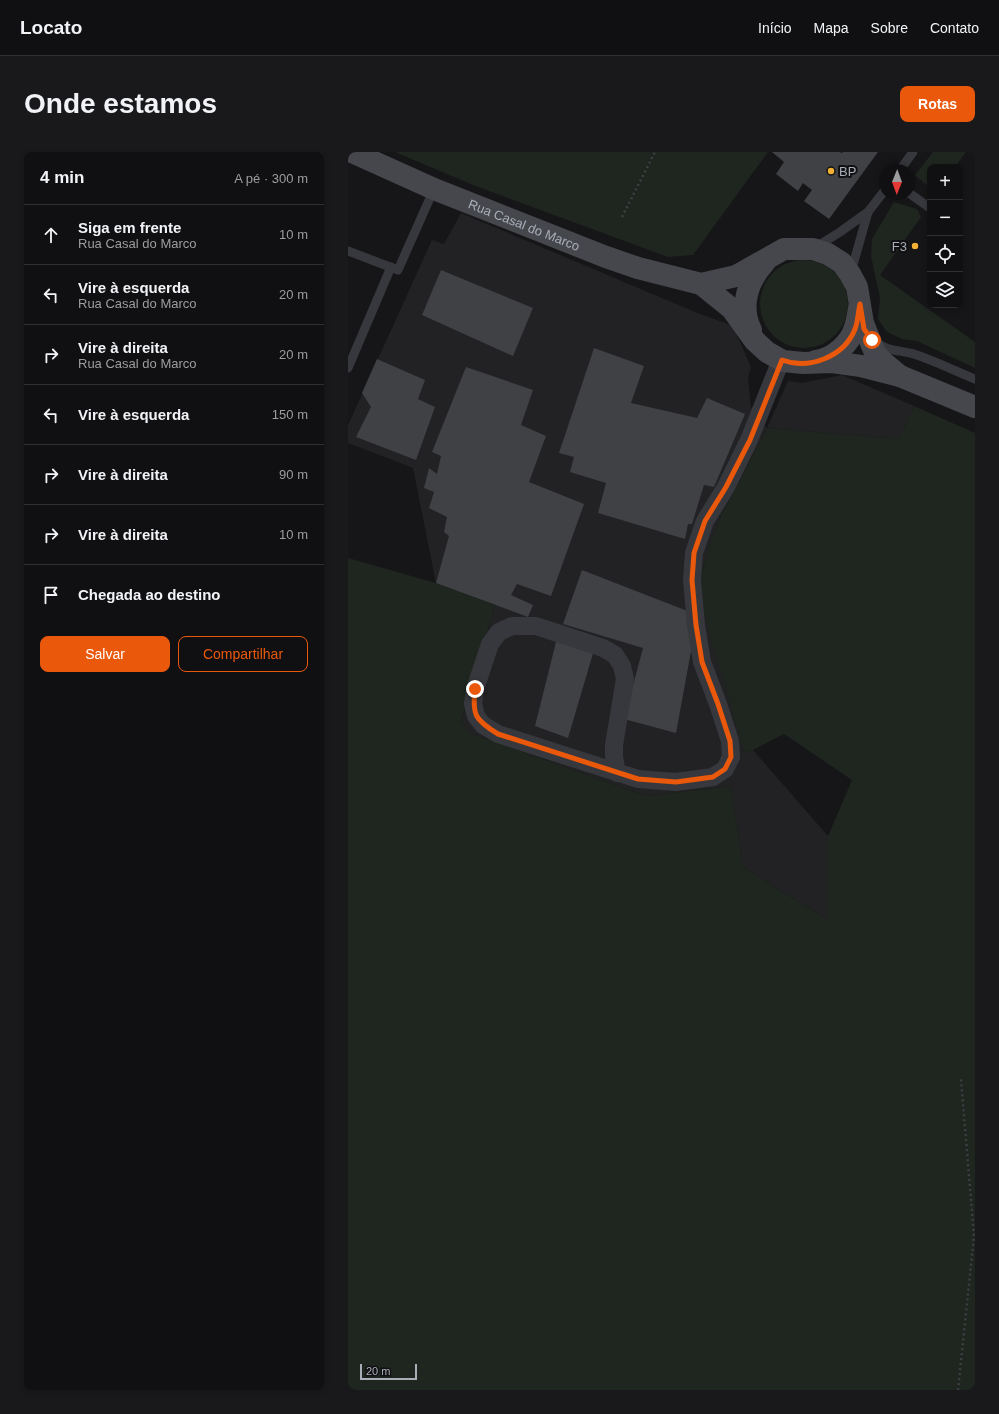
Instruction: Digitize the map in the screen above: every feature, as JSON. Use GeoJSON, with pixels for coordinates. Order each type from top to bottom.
{"type":"FeatureCollection","features":[{"type":"Feature","properties":{"kind":"main road","name":"Rua Casal do Marco"},"geometry":{"type":"LineString","coordinates":[[352,152],[434,189],[606,258],[701,284],[732,309],[755,341],[767,352],[782,360],[803,363],[832,362],[900,376],[975,408]]}},
{"type":"Feature","properties":{"kind":"main road","name":"Rua Casal do Marco"},"geometry":{"type":"LineString","coordinates":[[701,284],[736,276],[784,249],[813,249],[828,254],[842,263],[857,287],[864,329],[875,353],[883,362],[900,376]]}},
{"type":"Feature","properties":{"kind":"main road","name":"Rua Casal do Marco"},"geometry":{"type":"LineString","coordinates":[[755,341],[747,323],[745,302],[749,286],[757,271],[769,258]]}},
{"type":"Feature","properties":{"kind":"main road","name":"Rua Casal do Marco"},"geometry":{"type":"LineString","coordinates":[[803,363],[821,361],[836,353],[848,342],[855,328],[860,304]]}},
{"type":"Feature","properties":{"kind":"street"},"geometry":{"type":"LineString","coordinates":[[617,773],[614,745],[625,679],[622,666],[615,655],[604,648],[536,626],[512,626],[499,632],[490,644],[475,689],[474,704],[476,716],[483,725],[498,734],[617,773],[638,779],[676,782],[713,777],[725,769],[731,757],[730,741],[702,662],[697,633],[692,580],[694,553],[705,521],[726,487],[750,440],[782,360]]}},
{"type":"Feature","properties":{"kind":"lane"},"geometry":{"type":"LineString","coordinates":[[904,164],[913,152]]}},
{"type":"Feature","properties":{"kind":"lane"},"geometry":{"type":"LineString","coordinates":[[348,251],[398,270],[434,189]]}},
{"type":"Feature","properties":{"kind":"lane"},"geometry":{"type":"LineString","coordinates":[[915,197],[927,206]]}},
{"type":"Feature","properties":{"kind":"lane"},"geometry":{"type":"LineString","coordinates":[[813,249],[868,212],[879,198]]}},
{"type":"Feature","properties":{"kind":"lane"},"geometry":{"type":"LineString","coordinates":[[850,274],[868,212]]}},
{"type":"Feature","properties":{"kind":"lane"},"geometry":{"type":"LineString","coordinates":[[348,368],[391,267]]}},
{"type":"Feature","properties":{"kind":"lane"},"geometry":{"type":"LineString","coordinates":[[864,329],[872,340],[881,346],[896,351],[913,354],[975,379]]}},
{"type":"Feature","properties":{"kind":"path"},"geometry":{"type":"LineString","coordinates":[[622,217],[655,152]]}},
{"type":"Feature","properties":{"kind":"path"},"geometry":{"type":"LineString","coordinates":[[958,1390],[974,1236],[961,1079]]}},
{"type":"Feature","properties":{"kind":"shaded area"},"geometry":{"type":"Polygon","coordinates":[[[395,152],[768,152],[693,255],[668,257],[473,185],[395,152]]]}},
{"type":"Feature","properties":{"kind":"shaded area"},"geometry":{"type":"Polygon","coordinates":[[[933,152],[966,152],[957,164],[927,164],[927,185],[915,175],[933,152]]]}},
{"type":"Feature","properties":{"kind":"shaded area"},"geometry":{"type":"Polygon","coordinates":[[[894,202],[917,209],[921,217],[880,275],[975,342],[975,368],[917,341],[902,339],[887,332],[878,319],[880,298],[871,256],[872,239],[894,202]]]}},
{"type":"Feature","properties":{"kind":"shaded area"},"geometry":{"type":"Polygon","coordinates":[[[461,213],[695,312],[733,326],[751,367],[748,378],[751,408],[767,428],[720,518],[711,541],[701,576],[744,752],[753,750],[828,836],[828,920],[743,867],[731,786],[646,796],[470,733],[461,722],[495,605],[436,583],[413,468],[348,443],[348,425],[432,240],[444,244],[461,213]]]}},
{"type":"Feature","properties":{"kind":"shaded area"},"geometry":{"type":"Polygon","coordinates":[[[804,260],[821,264],[835,273],[844,287],[848,304],[844,321],[835,335],[821,344],[804,348],[787,344],[773,335],[764,321],[760,304],[764,287],[773,273],[787,264],[804,260]]]}},
{"type":"Feature","properties":{"kind":"shaded area"},"geometry":{"type":"Polygon","coordinates":[[[842,375],[914,406],[899,439],[767,428],[788,381],[802,383],[842,375]]]}},
{"type":"Feature","properties":{"kind":"shaded area"},"geometry":{"type":"Polygon","coordinates":[[[914,406],[975,433],[975,1390],[348,1390],[348,558],[436,583],[495,605],[461,721],[470,733],[646,796],[731,786],[743,867],[828,920],[828,836],[852,780],[784,734],[753,750],[744,752],[704,614],[701,576],[711,541],[720,518],[767,428],[899,439],[914,406]]]}},
{"type":"Feature","properties":{"kind":"building"},"geometry":{"type":"Polygon","coordinates":[[[772,152],[878,152],[829,219],[804,201],[812,190],[803,183],[798,191],[776,174],[784,162],[772,152]]]}},
{"type":"Feature","properties":{"kind":"building"},"geometry":{"type":"Polygon","coordinates":[[[441,270],[533,308],[513,356],[422,315],[441,270]]]}},
{"type":"Feature","properties":{"kind":"building"},"geometry":{"type":"Polygon","coordinates":[[[594,348],[644,366],[631,403],[697,418],[707,398],[745,414],[714,487],[704,485],[692,524],[688,524],[685,539],[598,513],[606,483],[570,472],[574,457],[559,453],[594,348]]]}},
{"type":"Feature","properties":{"kind":"building"},"geometry":{"type":"Polygon","coordinates":[[[377,359],[425,380],[418,399],[435,407],[416,460],[356,437],[371,407],[362,393],[377,359]]]}},
{"type":"Feature","properties":{"kind":"building"},"geometry":{"type":"Polygon","coordinates":[[[466,367],[533,390],[521,425],[546,436],[529,482],[584,504],[551,596],[517,584],[511,595],[533,605],[528,617],[436,583],[449,536],[444,532],[447,517],[429,508],[434,492],[424,488],[429,468],[437,474],[441,456],[432,452],[466,367]]]}},
{"type":"Feature","properties":{"kind":"building"},"geometry":{"type":"Polygon","coordinates":[[[582,570],[690,612],[694,635],[676,733],[624,719],[643,648],[563,624],[582,570]]]}},
{"type":"Feature","properties":{"kind":"building"},"geometry":{"type":"Polygon","coordinates":[[[557,638],[594,650],[568,738],[535,726],[557,638]]]}},
{"type":"Feature","properties":{"kind":"place","name":"BP"},"geometry":{"type":"Point","coordinates":[831,171]}},
{"type":"Feature","properties":{"kind":"place","name":"F3"},"geometry":{"type":"Point","coordinates":[915,246]}},
{"type":"Feature","properties":{"kind":"route"},"geometry":{"type":"LineString","coordinates":[[475,689],[474,704],[476,716],[483,725],[498,734],[596,766],[638,779],[676,782],[713,777],[725,769],[731,757],[730,741],[702,662],[696,625],[692,580],[694,553],[705,521],[726,487],[750,440],[782,360],[803,363],[821,361],[836,353],[848,342],[855,328],[860,304],[864,329],[872,340]]}}]}
